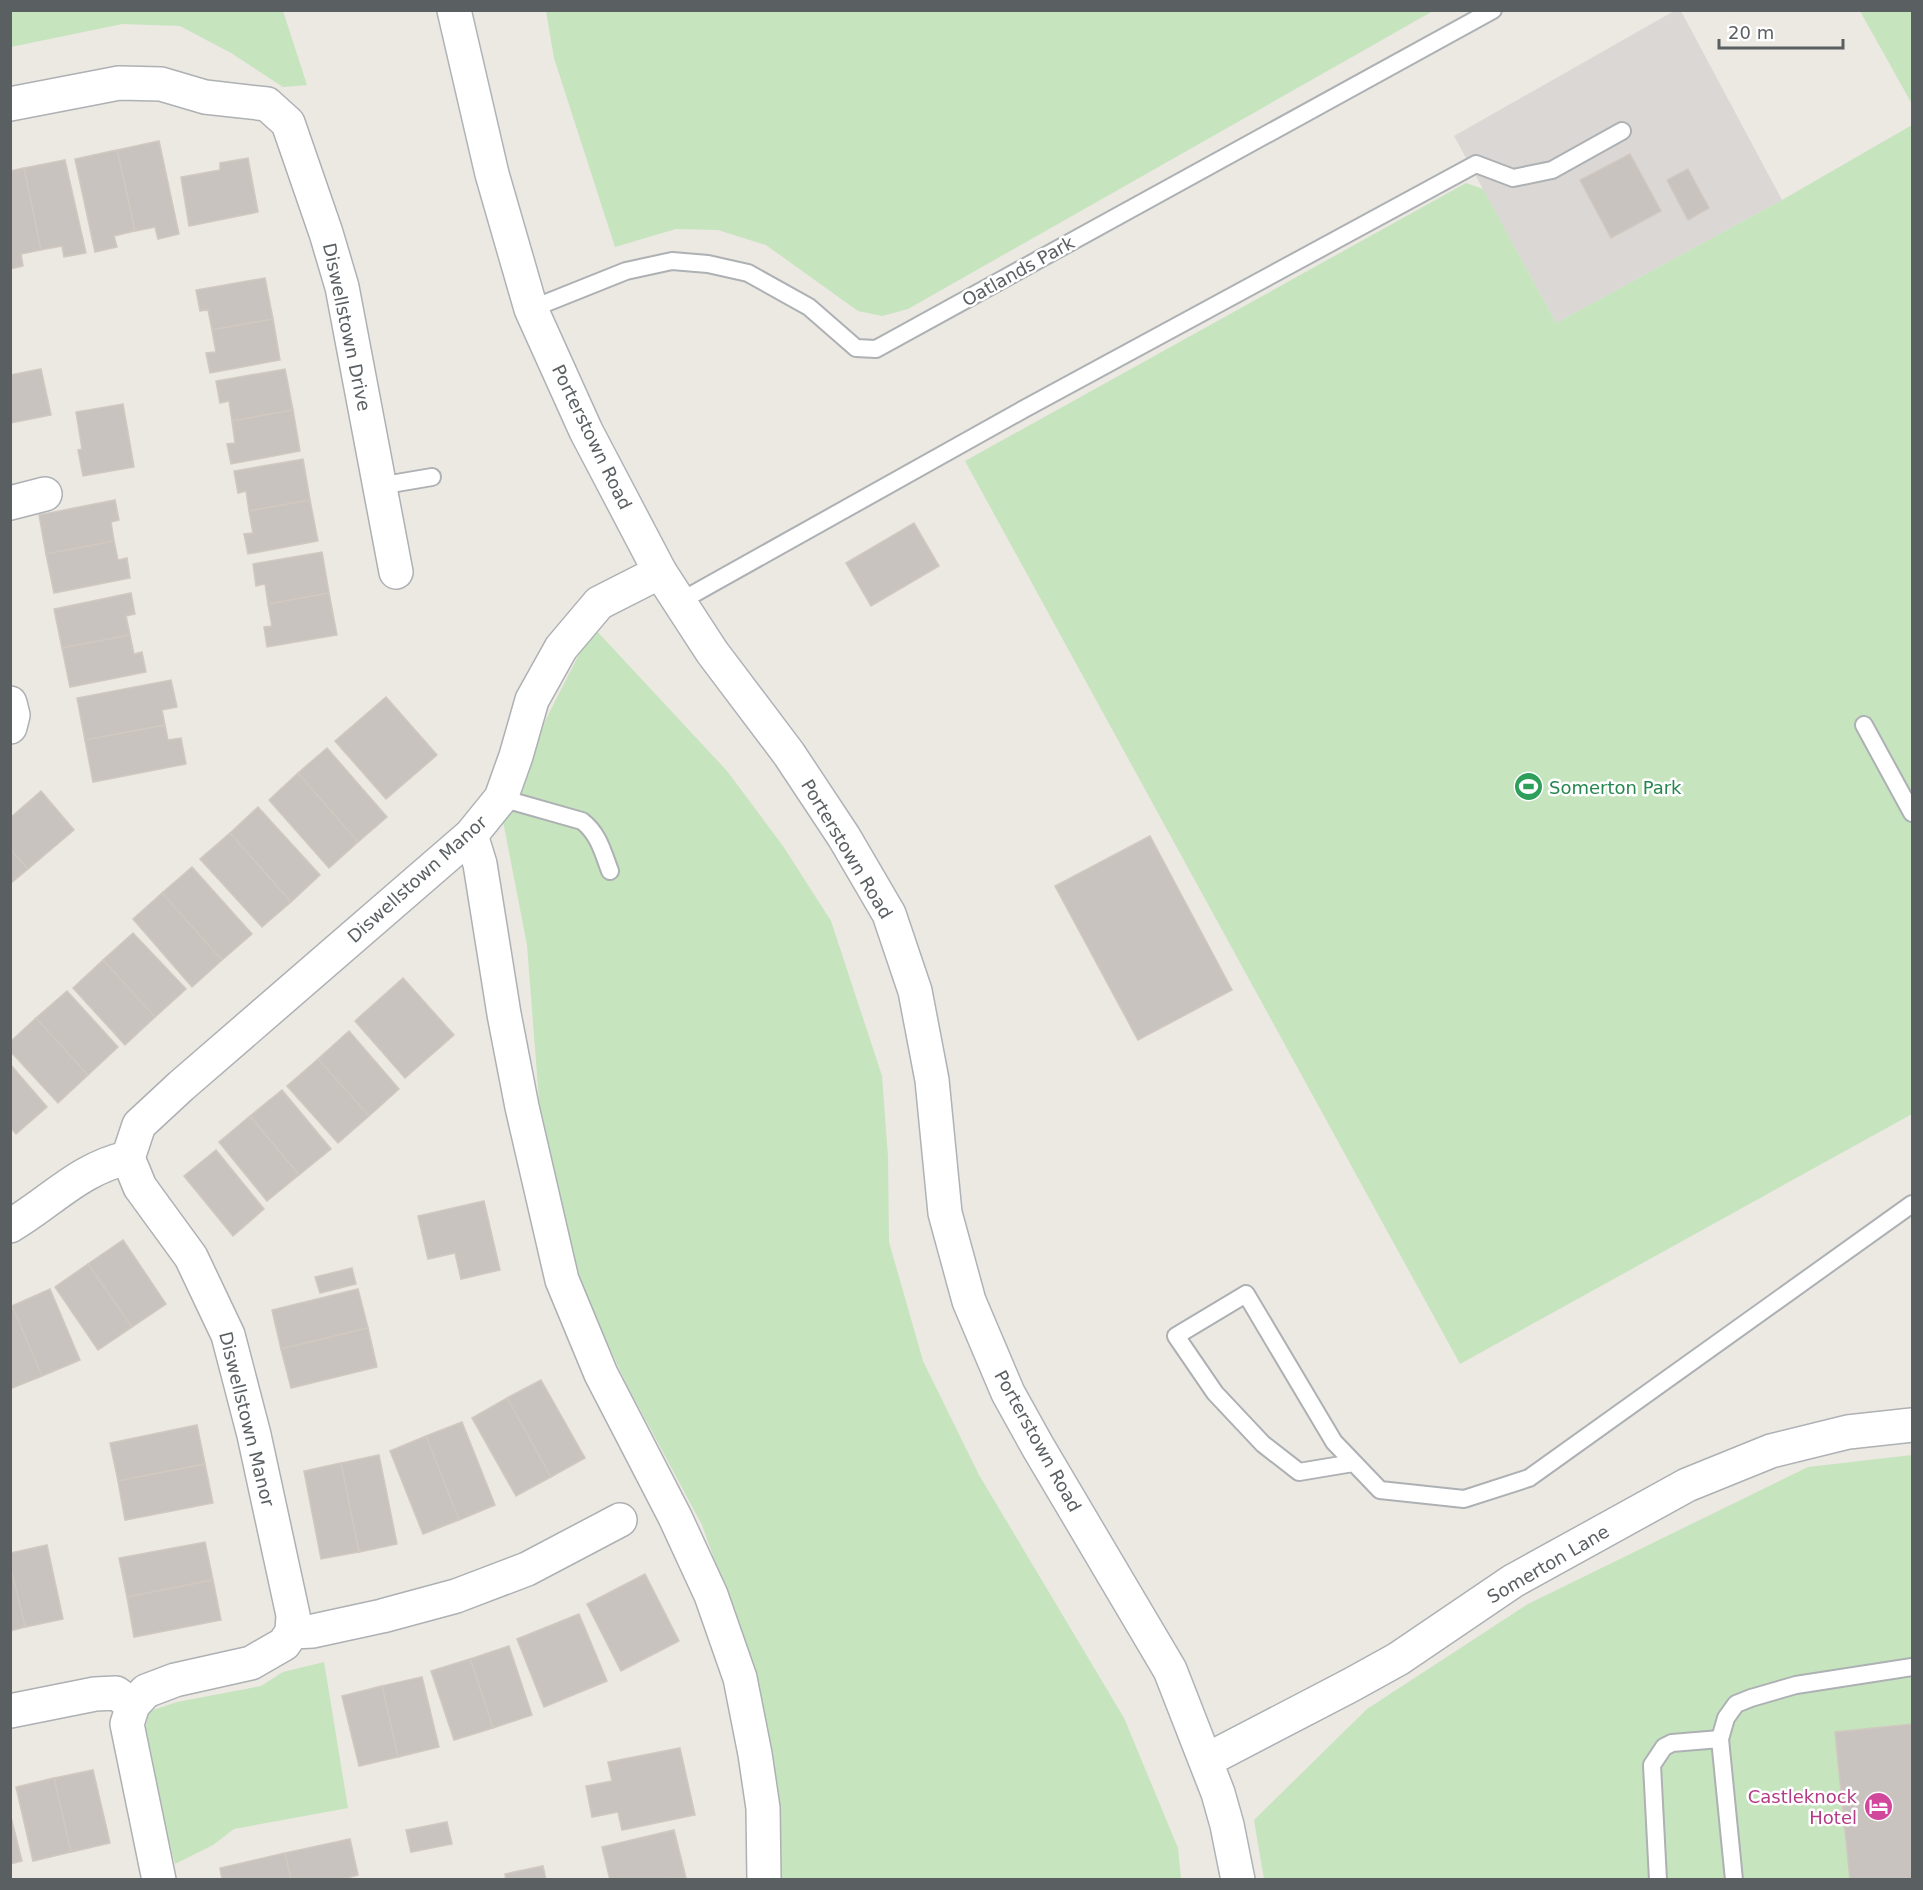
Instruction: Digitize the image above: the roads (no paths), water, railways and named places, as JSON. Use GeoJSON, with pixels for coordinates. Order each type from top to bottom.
{"type":"FeatureCollection","features":[{"type":"Feature","properties":{"kind":"street","name":"Porterstown Road"},"geometry":{"type":"LineString","coordinates":[[454,10],[492,174],[531,309],[586,431],[660,572],[712,652],[789,754],[844,837],[889,914],[915,991],[932,1080],[945,1213],[969,1301],[1008,1393],[1170,1670],[1207,1760],[1227,1825],[1239,1880]]}},
{"type":"Feature","properties":{"kind":"street","name":"Diswellstown Drive"},"geometry":{"type":"LineString","coordinates":[[10,104],[119,83],[161,84],[205,97],[267,104],[288,123],[342,287],[396,572]]}},
{"type":"Feature","properties":{"kind":"street"},"geometry":{"type":"LineString","coordinates":[[10,503],[45,494]]}},
{"type":"Feature","properties":{"kind":"street","name":"Diswellstown Manor"},"geometry":{"type":"LineString","coordinates":[[292,1632],[293,1615],[290,1596],[254,1435],[228,1335],[191,1257],[140,1187],[128,1158],[140,1125],[172,1094],[471,835],[501,798],[532,700],[561,648],[599,603],[660,572]]}},
{"type":"Feature","properties":{"kind":"street"},"geometry":{"type":"LineString","coordinates":[[10,703],[13,715],[10,727]]}},
{"type":"Feature","properties":{"kind":"street"},"geometry":{"type":"LineString","coordinates":[[471,835],[480,864],[504,1014],[522,1107],[562,1280],[601,1374],[675,1517],[707,1586],[740,1678],[763,1808],[765,1880]]}},
{"type":"Feature","properties":{"kind":"street"},"geometry":{"type":"LineString","coordinates":[[10,1226],[25,1218],[78,1178],[107,1162],[128,1158]]}},
{"type":"Feature","properties":{"kind":"street","name":"Somerton Lane"},"geometry":{"type":"LineString","coordinates":[[1207,1760],[1398,1659],[1513,1581],[1687,1485],[1771,1451],[1848,1432],[1912,1425]]}},
{"type":"Feature","properties":{"kind":"street"},"geometry":{"type":"LineString","coordinates":[[159,1880],[127,1724],[133,1705],[146,1691],[175,1680],[251,1663],[284,1644],[292,1632],[313,1631],[382,1616],[456,1596],[527,1569],[620,1520]]}},
{"type":"Feature","properties":{"kind":"street"},"geometry":{"type":"LineString","coordinates":[[10,1711],[95,1694],[116,1693],[133,1705]]}},
{"type":"Feature","properties":{"kind":"lane","name":"Oatlands Park"},"geometry":{"type":"LineString","coordinates":[[531,309],[626,272],[672,261],[708,264],[748,273],[809,307],[856,348],[876,349],[1492,10]]}},
{"type":"Feature","properties":{"kind":"lane"},"geometry":{"type":"LineString","coordinates":[[679,602],[1024,409],[1476,164],[1513,178],[1551,170],[1622,130]]}},
{"type":"Feature","properties":{"kind":"lane"},"geometry":{"type":"LineString","coordinates":[[380,486],[432,477]]}},
{"type":"Feature","properties":{"kind":"lane"},"geometry":{"type":"LineString","coordinates":[[1864,726],[1912,813]]}},
{"type":"Feature","properties":{"kind":"lane"},"geometry":{"type":"LineString","coordinates":[[501,798],[582,821],[598,839],[610,871]]}},
{"type":"Feature","properties":{"kind":"lane"},"geometry":{"type":"LineString","coordinates":[[1353,1463],[1299,1472],[1263,1444],[1215,1393],[1176,1336],[1246,1294],[1334,1442],[1380,1490],[1464,1500],[1528,1478],[1912,1204]]}},
{"type":"Feature","properties":{"kind":"lane"},"geometry":{"type":"LineString","coordinates":[[1734,1880],[1720,1739],[1726,1718],[1736,1704],[1796,1685],[1912,1666]]}},
{"type":"Feature","properties":{"kind":"lane"},"geometry":{"type":"LineString","coordinates":[[1658,1880],[1652,1765],[1658,1754],[1672,1743],[1720,1739]]}},
{"type":"Feature","properties":{"kind":"place","name":"Somerton Park"},"geometry":{"type":"Point","coordinates":[1528,787]}},
{"type":"Feature","properties":{"kind":"place","name":"Castleknock Hotel"},"geometry":{"type":"Point","coordinates":[1878,1806]}}]}
